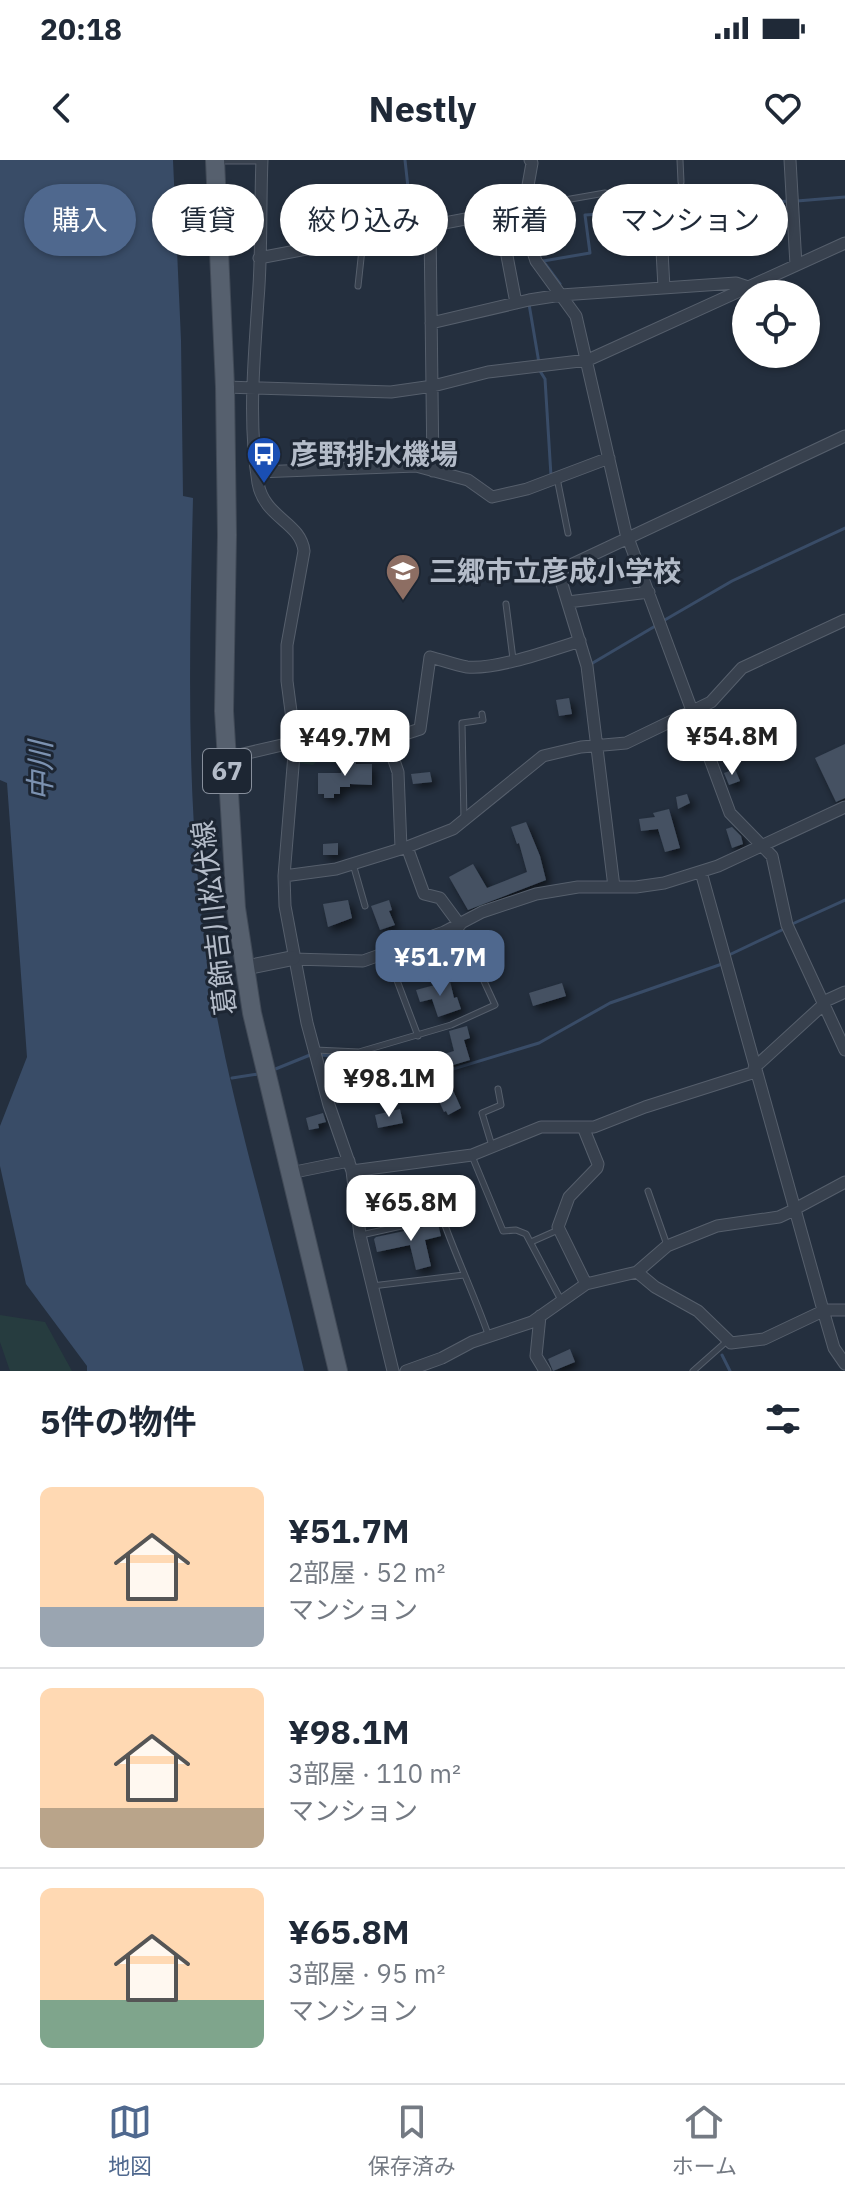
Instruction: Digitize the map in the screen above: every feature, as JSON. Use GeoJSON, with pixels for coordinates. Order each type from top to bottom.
{"type":"FeatureCollection","features":[{"type":"Feature","properties":{"kind":"main road","name":"葛飾吉川松伏線"},"geometry":{"type":"LineString","coordinates":[[215,160],[225,387],[227,535],[224,711],[232,861],[244,968],[264,1068],[338,1371]]}},
{"type":"Feature","properties":{"kind":"street"},"geometry":{"type":"LineString","coordinates":[[262,160],[252,388],[257,472],[264,500],[301,536],[304,551],[287,645],[287,681],[295,742],[284,876],[285,906],[313,1050],[351,1166],[360,1235],[393,1371]]}},
{"type":"Feature","properties":{"kind":"street"},"geometry":{"type":"LineString","coordinates":[[528,184],[530,160]]}},
{"type":"Feature","properties":{"kind":"street"},"geometry":{"type":"LineString","coordinates":[[790,160],[796,265]]}},
{"type":"Feature","properties":{"kind":"street"},"geometry":{"type":"LineString","coordinates":[[763,280],[845,243]]}},
{"type":"Feature","properties":{"kind":"street"},"geometry":{"type":"LineString","coordinates":[[259,258],[280,254]]}},
{"type":"Feature","properties":{"kind":"street"},"geometry":{"type":"LineString","coordinates":[[430,256],[433,471]]}},
{"type":"Feature","properties":{"kind":"street"},"geometry":{"type":"LineString","coordinates":[[507,256],[516,303]]}},
{"type":"Feature","properties":{"kind":"street"},"geometry":{"type":"LineString","coordinates":[[534,256],[576,316],[628,538],[730,813],[772,856],[787,925],[845,1050]]}},
{"type":"Feature","properties":{"kind":"street"},"geometry":{"type":"LineString","coordinates":[[662,256],[664,288]]}},
{"type":"Feature","properties":{"kind":"street"},"geometry":{"type":"LineString","coordinates":[[431,323],[561,295],[732,283]]}},
{"type":"Feature","properties":{"kind":"street"},"geometry":{"type":"LineString","coordinates":[[225,387],[391,392],[433,386],[488,372],[588,360],[732,294]]}},
{"type":"Feature","properties":{"kind":"street"},"geometry":{"type":"LineString","coordinates":[[614,887],[587,666],[558,571],[845,436]]}},
{"type":"Feature","properties":{"kind":"street"},"geometry":{"type":"LineString","coordinates":[[257,472],[416,466],[468,480],[492,497],[527,489],[609,458]]}},
{"type":"Feature","properties":{"kind":"street"},"geometry":{"type":"LineString","coordinates":[[568,602],[649,592]]}},
{"type":"Feature","properties":{"kind":"street"},"geometry":{"type":"LineString","coordinates":[[284,876],[336,869],[453,829],[543,756],[581,747],[626,743],[711,702],[742,668],[845,620]]}},
{"type":"Feature","properties":{"kind":"street"},"geometry":{"type":"LineString","coordinates":[[226,758],[295,742],[355,749],[387,740],[420,729],[430,657],[466,667],[494,665],[580,641]]}},
{"type":"Feature","properties":{"kind":"street"},"geometry":{"type":"LineString","coordinates":[[387,740],[398,772],[404,847],[424,894],[440,898],[459,925]]}},
{"type":"Feature","properties":{"kind":"street"},"geometry":{"type":"LineString","coordinates":[[244,968],[293,958],[363,961],[459,925],[482,912],[550,891],[664,883],[701,872],[763,846],[845,807]]}},
{"type":"Feature","properties":{"kind":"street"},"geometry":{"type":"LineString","coordinates":[[701,872],[834,1348],[845,1364]]}},
{"type":"Feature","properties":{"kind":"street"},"geometry":{"type":"LineString","coordinates":[[290,1173],[472,1155],[541,1127],[594,1127],[754,1070],[823,1003],[845,992]]}},
{"type":"Feature","properties":{"kind":"street"},"geometry":{"type":"LineString","coordinates":[[583,1127],[598,1164],[569,1197],[561,1214],[559,1229],[586,1284]]}},
{"type":"Feature","properties":{"kind":"street"},"geometry":{"type":"LineString","coordinates":[[406,1371],[532,1322],[586,1284],[637,1272],[667,1246],[717,1226],[779,1217],[845,1182]]}},
{"type":"Feature","properties":{"kind":"street"},"geometry":{"type":"LineString","coordinates":[[637,1272],[655,1287],[698,1311],[731,1343],[764,1339],[823,1310],[845,1310]]}},
{"type":"Feature","properties":{"kind":"street"},"geometry":{"type":"LineString","coordinates":[[540,1316],[536,1356],[545,1371]]}},
{"type":"Feature","properties":{"kind":"lane"},"geometry":{"type":"LineString","coordinates":[[215,160],[262,160]]}},
{"type":"Feature","properties":{"kind":"lane"},"geometry":{"type":"LineString","coordinates":[[680,160],[681,182]]}},
{"type":"Feature","properties":{"kind":"lane"},"geometry":{"type":"LineString","coordinates":[[358,286],[361,256]]}},
{"type":"Feature","properties":{"kind":"lane"},"geometry":{"type":"LineString","coordinates":[[557,477],[568,533]]}},
{"type":"Feature","properties":{"kind":"lane"},"geometry":{"type":"LineString","coordinates":[[506,604],[513,659]]}},
{"type":"Feature","properties":{"kind":"lane"},"geometry":{"type":"LineString","coordinates":[[464,820],[462,723],[483,720],[482,714]]}},
{"type":"Feature","properties":{"kind":"lane"},"geometry":{"type":"LineString","coordinates":[[353,863],[365,906]]}},
{"type":"Feature","properties":{"kind":"lane"},"geometry":{"type":"LineString","coordinates":[[313,1050],[359,1052],[451,1025],[495,1005],[459,925]]}},
{"type":"Feature","properties":{"kind":"lane"},"geometry":{"type":"LineString","coordinates":[[386,953],[418,1036]]}},
{"type":"Feature","properties":{"kind":"lane"},"geometry":{"type":"LineString","coordinates":[[493,1148],[482,1113],[501,1105],[498,1089]]}},
{"type":"Feature","properties":{"kind":"lane"},"geometry":{"type":"LineString","coordinates":[[472,1155],[503,1231],[521,1231],[561,1300]]}},
{"type":"Feature","properties":{"kind":"lane"},"geometry":{"type":"LineString","coordinates":[[648,1191],[667,1246]]}},
{"type":"Feature","properties":{"kind":"lane"},"geometry":{"type":"LineString","coordinates":[[360,1235],[442,1217],[464,1275],[473,1289],[489,1337]]}},
{"type":"Feature","properties":{"kind":"lane"},"geometry":{"type":"LineString","coordinates":[[530,1243],[559,1229]]}},
{"type":"Feature","properties":{"kind":"lane"},"geometry":{"type":"LineString","coordinates":[[371,1286],[464,1275]]}},
{"type":"Feature","properties":{"kind":"lane"},"geometry":{"type":"LineString","coordinates":[[693,1371],[727,1340]]}},
{"type":"Feature","properties":{"kind":"green space"},"geometry":{"type":"Polygon","coordinates":[[[303,747],[337,751],[336,763],[300,763],[303,747]]]}},
{"type":"Feature","properties":{"kind":"green space"},"geometry":{"type":"Polygon","coordinates":[[[0,1315],[45,1322],[72,1371],[10,1371],[0,1342],[0,1315]]]}},
{"type":"Feature","properties":{"kind":"water","name":"中川"},"geometry":{"type":"Polygon","coordinates":[[[0,160],[173,160],[174,184],[152,184],[152,256],[177,256],[183,496],[193,498],[190,691],[198,884],[225,1057],[304,1371],[87,1371],[87,1366],[26,1284],[0,1166],[0,1126],[27,1057],[7,783],[0,780],[0,160]]]}},
{"type":"Feature","properties":{"kind":"building"},"geometry":{"type":"Polygon","coordinates":[[[569,698],[572,714],[559,716],[556,700],[569,698]]]}},
{"type":"Feature","properties":{"kind":"building"},"geometry":{"type":"Polygon","coordinates":[[[845,744],[845,798],[836,802],[815,758],[845,744]]]}},
{"type":"Feature","properties":{"kind":"building"},"geometry":{"type":"Polygon","coordinates":[[[342,759],[356,759],[356,764],[372,764],[372,785],[350,784],[350,787],[340,787],[340,794],[334,794],[334,798],[324,798],[324,794],[318,794],[318,773],[341,773],[342,759]]]}},
{"type":"Feature","properties":{"kind":"building"},"geometry":{"type":"Polygon","coordinates":[[[735,769],[740,781],[729,785],[724,773],[735,769]]]}},
{"type":"Feature","properties":{"kind":"building"},"geometry":{"type":"Polygon","coordinates":[[[430,772],[432,782],[413,784],[411,774],[430,772]]]}},
{"type":"Feature","properties":{"kind":"building"},"geometry":{"type":"Polygon","coordinates":[[[687,794],[690,803],[678,809],[676,797],[687,794]]]}},
{"type":"Feature","properties":{"kind":"building"},"geometry":{"type":"Polygon","coordinates":[[[669,809],[680,848],[665,852],[658,829],[641,831],[639,819],[655,817],[653,813],[669,809]]]}},
{"type":"Feature","properties":{"kind":"building"},"geometry":{"type":"Polygon","coordinates":[[[526,822],[546,880],[468,910],[449,877],[473,864],[487,888],[527,872],[511,827],[526,822]]]}},
{"type":"Feature","properties":{"kind":"building"},"geometry":{"type":"Polygon","coordinates":[[[732,827],[741,836],[743,844],[732,848],[726,829],[732,827]]]}},
{"type":"Feature","properties":{"kind":"building"},"geometry":{"type":"Polygon","coordinates":[[[338,843],[338,855],[323,855],[323,844],[338,843]]]}},
{"type":"Feature","properties":{"kind":"building"},"geometry":{"type":"Polygon","coordinates":[[[348,900],[352,918],[328,927],[323,904],[348,900]]]}},
{"type":"Feature","properties":{"kind":"building"},"geometry":{"type":"Polygon","coordinates":[[[389,900],[392,910],[389,911],[395,925],[380,930],[371,906],[389,900]]]}},
{"type":"Feature","properties":{"kind":"building"},"geometry":{"type":"Polygon","coordinates":[[[450,981],[454,998],[457,997],[461,1009],[438,1017],[432,999],[420,1002],[416,990],[450,981]]]}},
{"type":"Feature","properties":{"kind":"building"},"geometry":{"type":"Polygon","coordinates":[[[562,983],[566,996],[533,1006],[529,993],[562,983]]]}},
{"type":"Feature","properties":{"kind":"building"},"geometry":{"type":"Polygon","coordinates":[[[467,1026],[470,1038],[464,1040],[470,1060],[443,1068],[461,1108],[448,1115],[444,1112],[425,1071],[375,1086],[370,1070],[428,1053],[430,1058],[454,1051],[449,1031],[467,1026]]]}},
{"type":"Feature","properties":{"kind":"building"},"geometry":{"type":"Polygon","coordinates":[[[400,1109],[403,1123],[378,1128],[375,1115],[400,1109]]]}},
{"type":"Feature","properties":{"kind":"building"},"geometry":{"type":"Polygon","coordinates":[[[323,1113],[326,1122],[318,1124],[319,1128],[309,1130],[306,1118],[323,1113]]]}},
{"type":"Feature","properties":{"kind":"building"},"geometry":{"type":"Polygon","coordinates":[[[390,1208],[393,1222],[374,1227],[371,1212],[390,1208]]]}},
{"type":"Feature","properties":{"kind":"building"},"geometry":{"type":"Polygon","coordinates":[[[438,1224],[441,1236],[425,1240],[431,1266],[416,1270],[410,1245],[377,1252],[376,1237],[438,1224]]]}},
{"type":"Feature","properties":{"kind":"building"},"geometry":{"type":"Polygon","coordinates":[[[570,1349],[575,1362],[553,1371],[548,1359],[570,1349]]]}},
{"type":"Feature","properties":{"kind":"waterway"},"geometry":{"type":"LineString","coordinates":[[405,160],[408,184]]}},
{"type":"Feature","properties":{"kind":"waterway"},"geometry":{"type":"LineString","coordinates":[[797,201],[845,197]]}},
{"type":"Feature","properties":{"kind":"waterway"},"geometry":{"type":"LineString","coordinates":[[560,284],[543,261],[590,253],[585,215],[789,201]]}},
{"type":"Feature","properties":{"kind":"waterway"},"geometry":{"type":"LineString","coordinates":[[529,304],[539,363]]}},
{"type":"Feature","properties":{"kind":"waterway"},"geometry":{"type":"LineString","coordinates":[[540,371],[545,379],[551,476]]}},
{"type":"Feature","properties":{"kind":"waterway"},"geometry":{"type":"LineString","coordinates":[[663,621],[732,581],[845,528]]}},
{"type":"Feature","properties":{"kind":"waterway"},"geometry":{"type":"LineString","coordinates":[[591,664],[657,625]]}},
{"type":"Feature","properties":{"kind":"waterway"},"geometry":{"type":"LineString","coordinates":[[790,925],[845,900]]}},
{"type":"Feature","properties":{"kind":"waterway"},"geometry":{"type":"LineString","coordinates":[[729,955],[784,929]]}},
{"type":"Feature","properties":{"kind":"waterway"},"geometry":{"type":"LineString","coordinates":[[443,1072],[539,1043],[610,1003],[722,964]]}},
{"type":"Feature","properties":{"kind":"waterway"},"geometry":{"type":"LineString","coordinates":[[273,1070],[310,1055]]}},
{"type":"Feature","properties":{"kind":"waterway"},"geometry":{"type":"LineString","coordinates":[[318,1055],[358,1057],[369,1094],[428,1076]]}},
{"type":"Feature","properties":{"kind":"waterway"},"geometry":{"type":"LineString","coordinates":[[232,1078],[258,1074]]}},
{"type":"Feature","properties":{"kind":"waterway"},"geometry":{"type":"LineString","coordinates":[[722,1355],[730,1371]]}},
{"type":"Feature","properties":{"kind":"place","name":"彦野排水機場"},"geometry":{"type":"Point","coordinates":[264,485]}},
{"type":"Feature","properties":{"kind":"place","name":"三郷市立彦成小学校"},"geometry":{"type":"Point","coordinates":[403,602]}}]}
